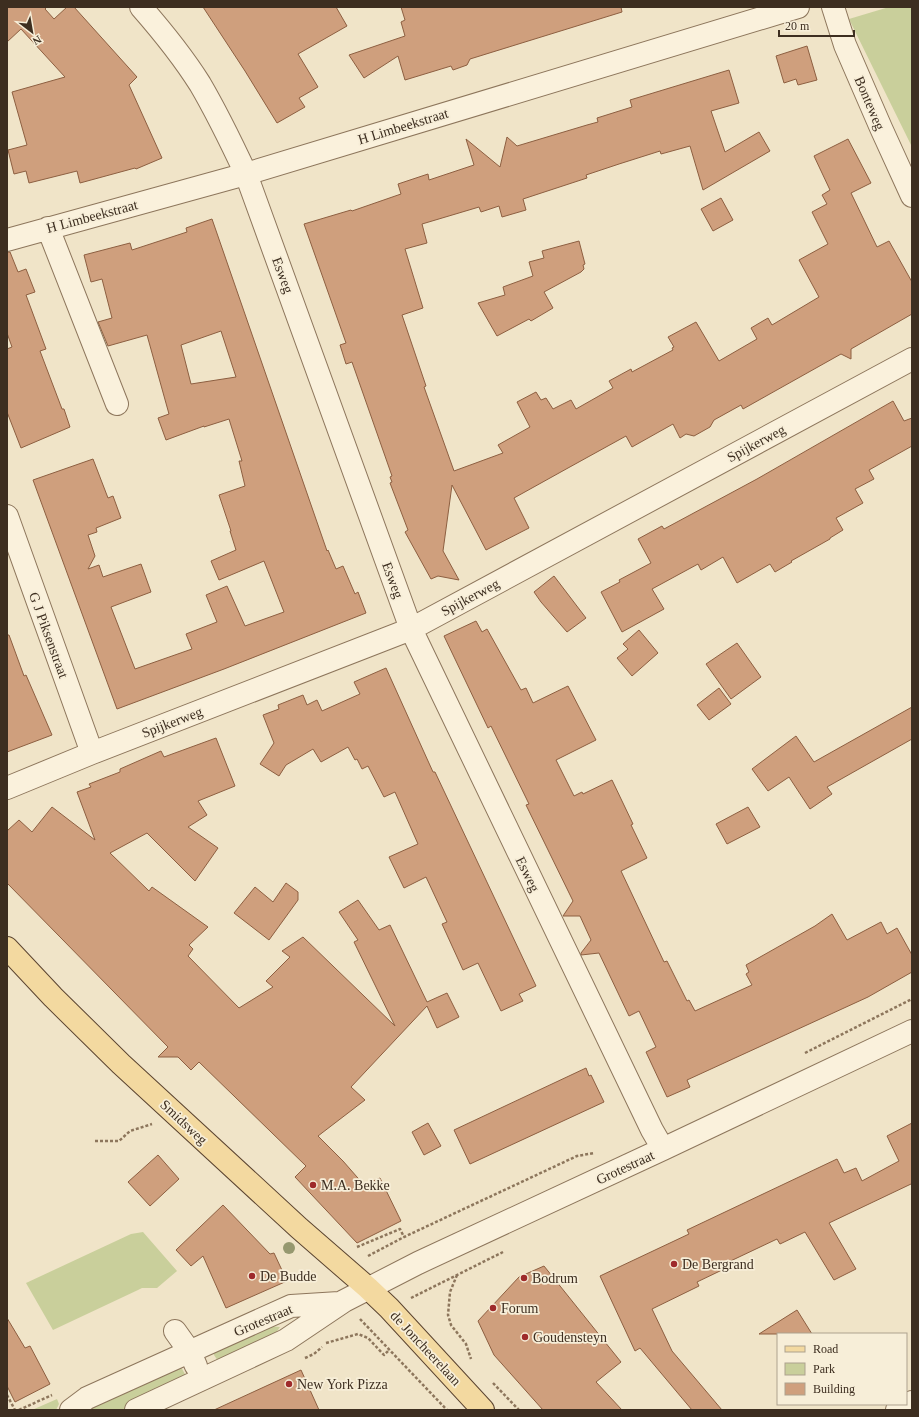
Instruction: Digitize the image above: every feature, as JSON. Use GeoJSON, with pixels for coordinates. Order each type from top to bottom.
{"type":"FeatureCollection","features":[{"type":"Feature","properties":{"kind":"main road","name":"Smidsweg"},"geometry":{"type":"LineString","coordinates":[[7,948],[104,1047],[177,1116],[298,1228],[368,1288]]}},
{"type":"Feature","properties":{"kind":"main road","name":"de Joncheerelaan"},"geometry":{"type":"LineString","coordinates":[[368,1288],[389,1308],[484,1410]]}},
{"type":"Feature","properties":{"kind":"street","name":"Esweg"},"geometry":{"type":"LineString","coordinates":[[141,7],[166,36],[200,84],[246,174],[411,629],[648,1123],[663,1149]]}},
{"type":"Feature","properties":{"kind":"street","name":"H Limbeekstraat"},"geometry":{"type":"LineString","coordinates":[[7,240],[246,174],[740,15],[798,7]]}},
{"type":"Feature","properties":{"kind":"street","name":"Bonteweg"},"geometry":{"type":"LineString","coordinates":[[833,7],[845,45],[912,196]]}},
{"type":"Feature","properties":{"kind":"street"},"geometry":{"type":"LineString","coordinates":[[48,228],[117,404]]}},
{"type":"Feature","properties":{"kind":"street","name":"Spijkerweg"},"geometry":{"type":"LineString","coordinates":[[7,788],[92,753],[411,629],[912,359]]}},
{"type":"Feature","properties":{"kind":"street","name":"G J Piksenstraat"},"geometry":{"type":"LineString","coordinates":[[7,516],[92,753]]}},
{"type":"Feature","properties":{"kind":"street","name":"Grotestraat"},"geometry":{"type":"LineString","coordinates":[[136,1410],[286,1340],[339,1303],[441,1252],[912,1031]]}},
{"type":"Feature","properties":{"kind":"street","name":"Grotestraat"},"geometry":{"type":"LineString","coordinates":[[72,1410],[87,1398],[291,1306],[339,1303]]}},
{"type":"Feature","properties":{"kind":"street"},"geometry":{"type":"LineString","coordinates":[[175,1331],[190,1352],[203,1379]]}},
{"type":"Feature","properties":{"kind":"street"},"geometry":{"type":"LineString","coordinates":[[897,1410],[906,1405]]}},
{"type":"Feature","properties":{"kind":"path"},"geometry":{"type":"LineString","coordinates":[[95,1141],[119,1141],[130,1130],[177,1116]]}},
{"type":"Feature","properties":{"kind":"path"},"geometry":{"type":"LineString","coordinates":[[351,1243],[356,1248],[400,1229],[404,1237]]}},
{"type":"Feature","properties":{"kind":"path","name":"de Joncheerelaan"},"geometry":{"type":"LineString","coordinates":[[457,1274],[450,1292],[448,1315],[451,1325],[466,1344],[471,1359]]}},
{"type":"Feature","properties":{"kind":"path","name":"de Joncheerelaan"},"geometry":{"type":"LineString","coordinates":[[362,1321],[447,1410]]}},
{"type":"Feature","properties":{"kind":"path"},"geometry":{"type":"LineString","coordinates":[[326,1343],[358,1334],[368,1338],[384,1355],[389,1350]]}},
{"type":"Feature","properties":{"kind":"path"},"geometry":{"type":"LineString","coordinates":[[7,1395],[15,1410]]}},
{"type":"Feature","properties":{"kind":"green space"},"geometry":{"type":"Polygon","coordinates":[[[889,7],[912,7],[912,147],[849,19],[889,7]]]}},
{"type":"Feature","properties":{"kind":"green space"},"geometry":{"type":"Polygon","coordinates":[[[143,1232],[177,1271],[157,1288],[142,1288],[53,1330],[26,1283],[131,1234],[143,1232]]]}},
{"type":"Feature","properties":{"kind":"green space"},"geometry":{"type":"Polygon","coordinates":[[[268,1326],[280,1327],[273,1337],[218,1361],[214,1355],[213,1351],[268,1326]]]}},
{"type":"Feature","properties":{"kind":"green space"},"geometry":{"type":"Polygon","coordinates":[[[181,1367],[186,1376],[181,1383],[122,1410],[85,1410],[181,1367]]]}},
{"type":"Feature","properties":{"kind":"green space"},"geometry":{"type":"Polygon","coordinates":[[[57,1399],[59,1404],[56,1410],[32,1410],[57,1399]]]}},
{"type":"Feature","properties":{"kind":"building"},"geometry":{"type":"Polygon","coordinates":[[[7,7],[47,7],[45,9],[54,19],[67,7],[74,7],[137,77],[129,85],[162,158],[136,169],[135,168],[80,183],[77,171],[29,183],[26,171],[14,174],[8,150],[27,145],[12,92],[65,77],[21,29],[7,42],[7,7]]]}},
{"type":"Feature","properties":{"kind":"building"},"geometry":{"type":"Polygon","coordinates":[[[203,7],[336,7],[347,26],[298,54],[318,87],[299,98],[305,107],[277,123],[203,7]]]}},
{"type":"Feature","properties":{"kind":"building"},"geometry":{"type":"Polygon","coordinates":[[[401,7],[621,7],[622,12],[470,59],[467,65],[453,70],[451,66],[405,80],[398,56],[364,78],[349,55],[405,36],[401,22],[405,20],[401,7]]]}},
{"type":"Feature","properties":{"kind":"building"},"geometry":{"type":"Polygon","coordinates":[[[807,46],[817,80],[798,85],[796,79],[784,83],[776,56],[807,46]]]}},
{"type":"Feature","properties":{"kind":"building"},"geometry":{"type":"Polygon","coordinates":[[[729,70],[739,103],[711,111],[725,152],[759,132],[770,151],[703,190],[690,146],[661,154],[660,151],[586,175],[587,178],[523,199],[526,210],[502,217],[499,206],[481,212],[479,207],[422,224],[427,243],[405,249],[423,308],[402,315],[426,386],[424,387],[454,471],[503,453],[498,445],[530,427],[517,402],[536,392],[541,400],[546,398],[553,409],[571,400],[576,409],[613,388],[609,381],[631,369],[632,372],[673,350],[672,348],[674,347],[668,337],[696,322],[719,361],[757,339],[751,328],[768,318],[772,325],[819,297],[799,260],[828,244],[812,212],[827,204],[822,195],[830,190],[814,156],[848,139],[871,183],[851,193],[877,247],[889,241],[912,282],[912,314],[851,349],[851,359],[841,354],[743,409],[741,405],[714,420],[710,427],[694,436],[686,434],[680,438],[673,424],[632,447],[626,436],[568,468],[514,498],[529,528],[486,550],[452,485],[443,551],[459,580],[438,576],[431,579],[405,532],[408,530],[390,483],[392,482],[390,477],[392,476],[352,362],[346,364],[340,345],[346,343],[304,224],[351,210],[352,211],[401,194],[398,184],[428,174],[429,180],[474,165],[466,139],[500,167],[507,137],[517,146],[598,122],[597,118],[632,107],[630,100],[729,70]]]}},
{"type":"Feature","properties":{"kind":"building"},"geometry":{"type":"Polygon","coordinates":[[[721,198],[733,220],[713,231],[701,209],[721,198]]]}},
{"type":"Feature","properties":{"kind":"building"},"geometry":{"type":"Polygon","coordinates":[[[212,219],[327,551],[328,550],[336,569],[343,566],[355,594],[358,592],[366,613],[117,709],[33,480],[93,459],[108,498],[113,496],[121,518],[96,528],[97,532],[88,535],[95,556],[88,569],[99,565],[103,577],[141,564],[151,592],[111,607],[135,669],[192,649],[186,634],[217,622],[206,595],[227,586],[245,626],[284,612],[264,561],[219,580],[211,561],[236,550],[219,495],[245,486],[239,461],[242,461],[229,419],[204,426],[166,440],[158,418],[169,414],[147,335],[108,346],[98,322],[112,318],[102,279],[91,282],[84,255],[130,243],[132,250],[187,232],[186,228],[212,219]],[[221,331],[181,345],[191,384],[236,377],[221,331]]]}},
{"type":"Feature","properties":{"kind":"building"},"geometry":{"type":"Polygon","coordinates":[[[579,241],[585,264],[583,265],[584,269],[544,292],[553,308],[531,321],[529,319],[497,336],[478,303],[505,295],[503,287],[533,276],[529,262],[544,258],[542,251],[579,241]]]}},
{"type":"Feature","properties":{"kind":"building"},"geometry":{"type":"Polygon","coordinates":[[[7,252],[10,252],[18,272],[26,269],[35,292],[26,295],[46,349],[40,351],[70,427],[21,448],[7,412],[7,349],[12,347],[7,333],[7,252]]]}},
{"type":"Feature","properties":{"kind":"building"},"geometry":{"type":"Polygon","coordinates":[[[893,401],[904,421],[912,418],[912,446],[869,470],[874,479],[855,489],[863,503],[836,518],[843,530],[775,572],[770,564],[737,583],[723,557],[701,570],[698,564],[652,589],[664,609],[622,632],[601,592],[620,582],[619,580],[651,563],[638,539],[662,526],[664,529],[757,479],[893,401]]]}},
{"type":"Feature","properties":{"kind":"building"},"geometry":{"type":"Polygon","coordinates":[[[554,576],[586,618],[567,632],[534,592],[554,576]]]}},
{"type":"Feature","properties":{"kind":"building"},"geometry":{"type":"Polygon","coordinates":[[[476,621],[482,632],[487,629],[521,690],[526,688],[533,703],[568,686],[596,740],[556,760],[574,796],[582,792],[583,794],[612,780],[647,858],[621,871],[664,962],[667,961],[687,1001],[689,1000],[695,1011],[752,985],[746,974],[749,972],[746,965],[815,926],[832,914],[847,940],[881,922],[887,934],[897,928],[912,955],[912,972],[868,997],[687,1080],[690,1087],[667,1097],[646,1052],[656,1047],[639,1011],[629,1016],[599,953],[581,955],[591,940],[580,916],[563,916],[573,901],[526,805],[529,804],[491,726],[488,728],[444,636],[476,621]]]}},
{"type":"Feature","properties":{"kind":"building"},"geometry":{"type":"Polygon","coordinates":[[[639,630],[658,653],[632,676],[617,658],[628,649],[623,644],[639,630]]]}},
{"type":"Feature","properties":{"kind":"building"},"geometry":{"type":"Polygon","coordinates":[[[7,635],[9,635],[24,676],[26,675],[52,735],[7,752],[7,635]]]}},
{"type":"Feature","properties":{"kind":"building"},"geometry":{"type":"Polygon","coordinates":[[[737,643],[761,677],[731,699],[706,664],[737,643]]]}},
{"type":"Feature","properties":{"kind":"building"},"geometry":{"type":"Polygon","coordinates":[[[386,668],[433,772],[435,772],[536,986],[519,994],[523,1001],[501,1011],[478,963],[463,970],[442,924],[447,922],[426,877],[404,888],[389,857],[418,844],[395,792],[384,797],[368,766],[362,769],[348,747],[321,762],[313,749],[286,765],[279,776],[260,764],[274,743],[263,715],[279,709],[278,705],[303,695],[307,705],[317,700],[322,711],[360,694],[354,682],[386,668]]]}},
{"type":"Feature","properties":{"kind":"building"},"geometry":{"type":"Polygon","coordinates":[[[719,688],[731,704],[709,720],[697,705],[719,688]]]}},
{"type":"Feature","properties":{"kind":"building"},"geometry":{"type":"Polygon","coordinates":[[[912,707],[912,739],[827,787],[832,794],[810,809],[789,777],[768,791],[752,769],[796,736],[814,762],[912,707]]]}},
{"type":"Feature","properties":{"kind":"building"},"geometry":{"type":"Polygon","coordinates":[[[216,738],[235,786],[198,801],[207,815],[188,827],[218,848],[195,881],[147,833],[110,853],[149,891],[152,887],[208,927],[189,945],[193,949],[188,956],[239,1008],[273,987],[266,981],[290,957],[282,951],[303,937],[395,1026],[354,942],[358,940],[339,912],[358,900],[379,930],[390,925],[427,1002],[447,993],[459,1017],[437,1028],[427,1006],[351,1087],[365,1100],[318,1136],[364,1185],[380,1178],[401,1221],[357,1243],[295,1177],[306,1166],[199,1062],[191,1070],[178,1057],[158,1057],[168,1047],[7,883],[7,831],[19,820],[32,832],[52,807],[95,840],[77,792],[91,787],[89,784],[120,772],[120,769],[161,751],[164,757],[216,738]]]}},
{"type":"Feature","properties":{"kind":"building"},"geometry":{"type":"Polygon","coordinates":[[[748,807],[760,827],[727,844],[716,824],[748,807]]]}},
{"type":"Feature","properties":{"kind":"building"},"geometry":{"type":"Polygon","coordinates":[[[286,883],[298,892],[298,900],[269,940],[234,913],[255,887],[273,902],[286,883]]]}},
{"type":"Feature","properties":{"kind":"building"},"geometry":{"type":"Polygon","coordinates":[[[586,1068],[604,1102],[470,1164],[454,1130],[586,1068]]]}},
{"type":"Feature","properties":{"kind":"building"},"geometry":{"type":"Polygon","coordinates":[[[428,1123],[441,1146],[424,1155],[412,1132],[428,1123]]]}},
{"type":"Feature","properties":{"kind":"building"},"geometry":{"type":"Polygon","coordinates":[[[912,1123],[912,1185],[911,1184],[829,1223],[856,1269],[834,1280],[805,1232],[780,1244],[777,1239],[720,1266],[722,1270],[697,1282],[699,1286],[652,1309],[672,1351],[722,1410],[692,1410],[640,1348],[635,1351],[600,1276],[689,1234],[687,1230],[837,1159],[844,1173],[856,1168],[862,1181],[899,1161],[887,1136],[912,1123]]]}},
{"type":"Feature","properties":{"kind":"building"},"geometry":{"type":"Polygon","coordinates":[[[158,1155],[179,1179],[150,1206],[128,1182],[158,1155]]]}},
{"type":"Feature","properties":{"kind":"building"},"geometry":{"type":"Polygon","coordinates":[[[223,1205],[270,1254],[274,1253],[287,1281],[226,1308],[203,1256],[191,1266],[176,1250],[223,1205]]]}},
{"type":"Feature","properties":{"kind":"building","name":"Goudensteyn"},"geometry":{"type":"Polygon","coordinates":[[[544,1266],[621,1362],[596,1382],[622,1410],[543,1410],[494,1355],[478,1321],[519,1277],[544,1266]]]}},
{"type":"Feature","properties":{"kind":"building"},"geometry":{"type":"Polygon","coordinates":[[[797,1310],[811,1333],[777,1333],[759,1334],[797,1310]]]}},
{"type":"Feature","properties":{"kind":"building"},"geometry":{"type":"Polygon","coordinates":[[[7,1318],[25,1348],[30,1346],[50,1384],[15,1402],[7,1386],[7,1318]]]}},
{"type":"Feature","properties":{"kind":"building"},"geometry":{"type":"Polygon","coordinates":[[[301,1370],[319,1410],[214,1410],[301,1370]]]}},
{"type":"Feature","properties":{"kind":"place","name":"M.A. Bekke"},"geometry":{"type":"Point","coordinates":[313,1185]}},
{"type":"Feature","properties":{"kind":"place","name":"De Bergrand"},"geometry":{"type":"Point","coordinates":[674,1264]}},
{"type":"Feature","properties":{"kind":"place","name":"De Budde"},"geometry":{"type":"Point","coordinates":[252,1276]}},
{"type":"Feature","properties":{"kind":"place","name":"Bodrum"},"geometry":{"type":"Point","coordinates":[524,1278]}},
{"type":"Feature","properties":{"kind":"place","name":"Forum"},"geometry":{"type":"Point","coordinates":[493,1308]}},
{"type":"Feature","properties":{"kind":"place","name":"Goudensteyn"},"geometry":{"type":"Point","coordinates":[525,1337]}},
{"type":"Feature","properties":{"kind":"place","name":"New York Pizza"},"geometry":{"type":"Point","coordinates":[289,1384]}}]}
